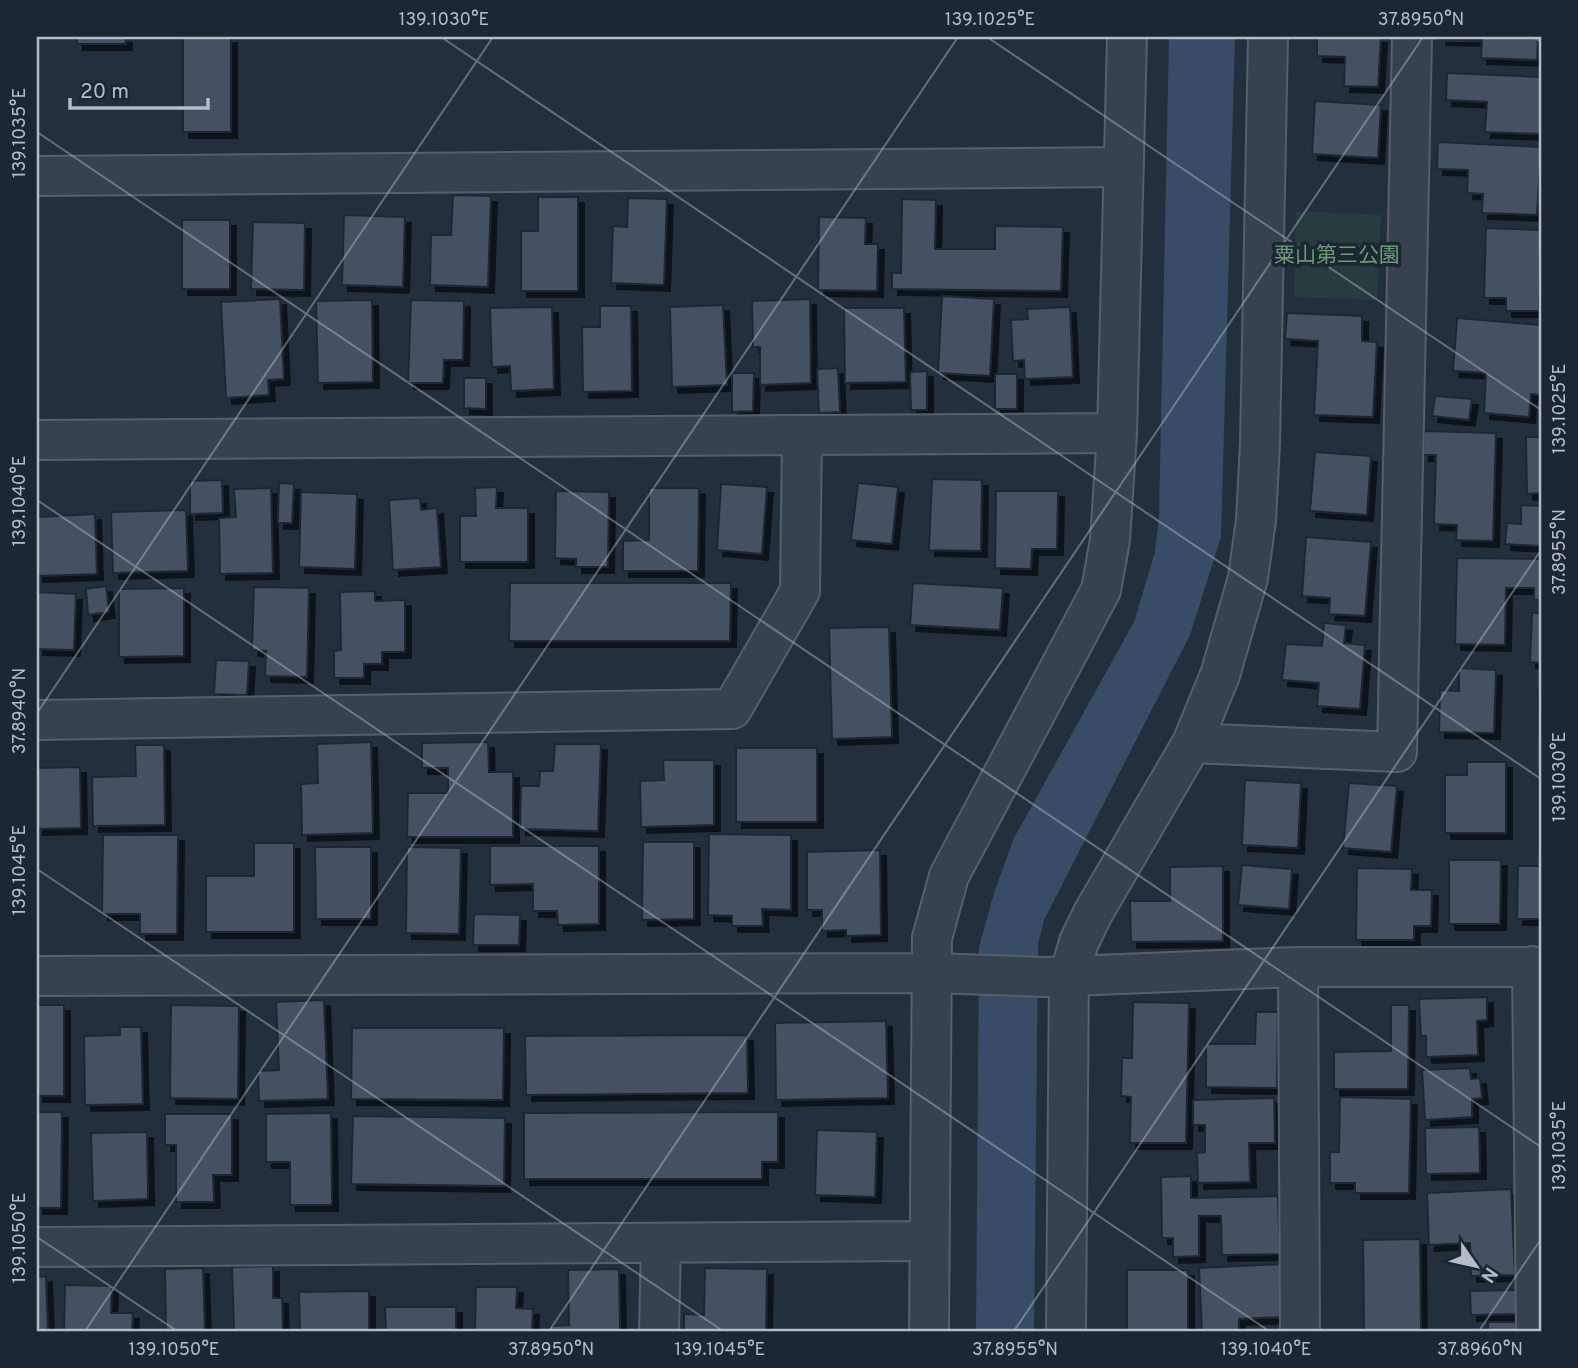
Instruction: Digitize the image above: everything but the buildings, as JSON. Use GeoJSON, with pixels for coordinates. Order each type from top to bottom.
{"type":"FeatureCollection","features":[{"type":"Feature","properties":{"kind":"street"},"geometry":{"type":"LineString","coordinates":[[929,1331],[932,938],[949,876],[1101,590],[1110,540],[1117,433],[1127,37]]}},
{"type":"Feature","properties":{"kind":"street"},"geometry":{"type":"LineString","coordinates":[[1066,1331],[1057,977],[1192,743],[1220,675],[1245,590],[1256,520],[1260,443],[1269,37]]}},
{"type":"Feature","properties":{"kind":"street"},"geometry":{"type":"LineString","coordinates":[[1192,743],[1397,752],[1412,37]]}},
{"type":"Feature","properties":{"kind":"street"},"geometry":{"type":"LineString","coordinates":[[37,176],[1124,167]]}},
{"type":"Feature","properties":{"kind":"street"},"geometry":{"type":"LineString","coordinates":[[37,440],[1117,433]]}},
{"type":"Feature","properties":{"kind":"street"},"geometry":{"type":"LineString","coordinates":[[37,720],[732,709],[800,591],[802,435]]}},
{"type":"Feature","properties":{"kind":"street"},"geometry":{"type":"LineString","coordinates":[[37,976],[932,973],[1057,977],[1298,967],[1536,967],[1536,1331]]}},
{"type":"Feature","properties":{"kind":"street"},"geometry":{"type":"LineString","coordinates":[[1298,967],[1300,1331]]}},
{"type":"Feature","properties":{"kind":"street"},"geometry":{"type":"LineString","coordinates":[[37,1247],[929,1241]]}},
{"type":"Feature","properties":{"kind":"street"},"geometry":{"type":"LineString","coordinates":[[659,1331],[661,1244]]}},
{"type":"Feature","properties":{"kind":"green space","name":"粟山第三公園"},"geometry":{"type":"Polygon","coordinates":[[[1296,211],[1381,215],[1377,300],[1294,297],[1296,211]]]}},
{"type":"Feature","properties":{"kind":"water"},"geometry":{"type":"Polygon","coordinates":[[[1169,37],[1235,37],[1221,537],[1190,635],[1044,920],[1038,944],[1034,1331],[976,1331],[979,947],[994,893],[1014,838],[1134,622],[1155,552],[1159,517],[1169,37]]]}}]}
